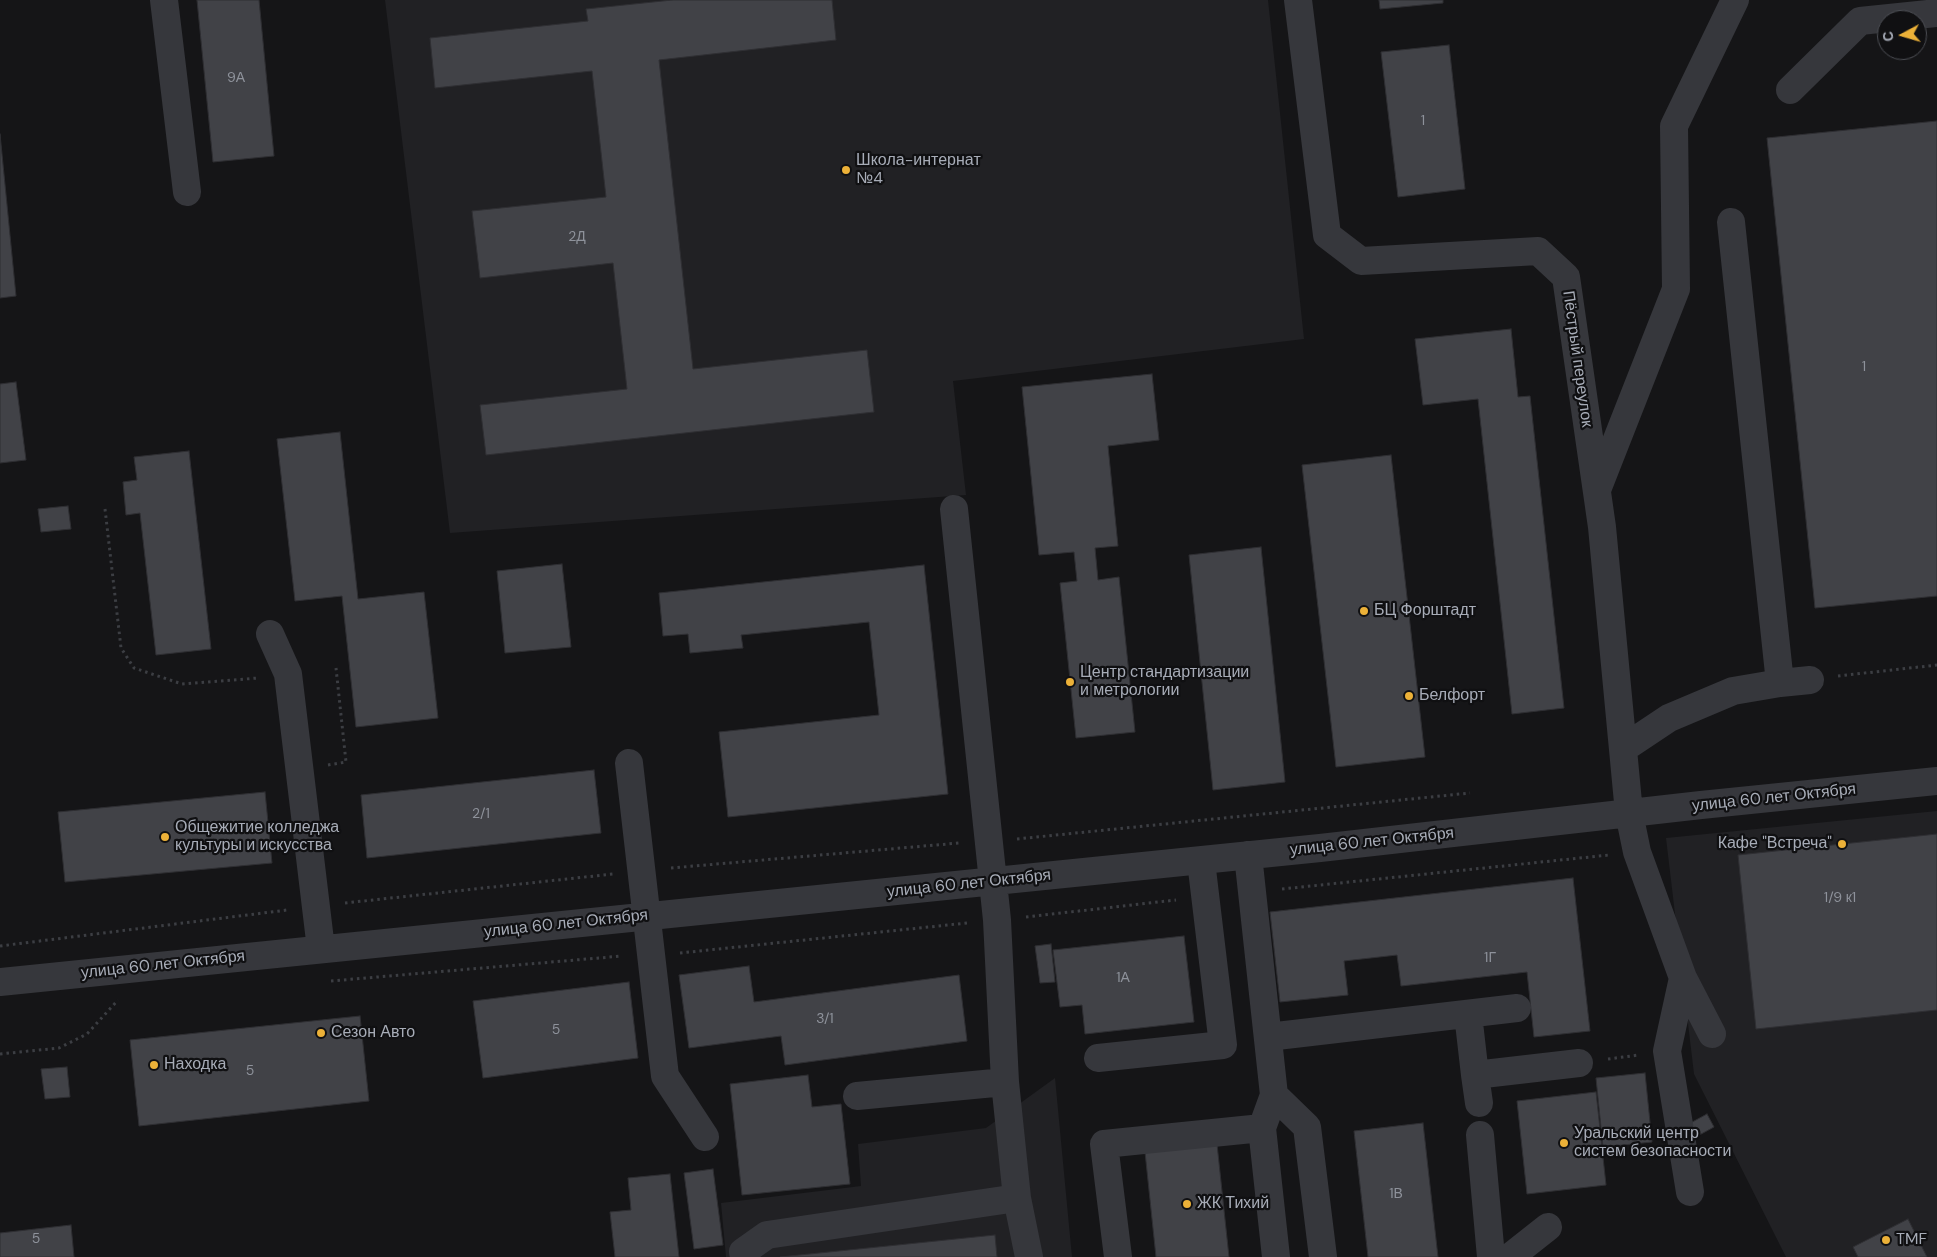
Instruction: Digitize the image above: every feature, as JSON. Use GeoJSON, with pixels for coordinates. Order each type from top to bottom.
{"type":"FeatureCollection","features":[{"type":"Feature","properties":{"kind":"street"},"geometry":{"type":"LineString","coordinates":[[164,0],[187,192]]}},
{"type":"Feature","properties":{"kind":"street","name":"Пёстрый переулок"},"geometry":{"type":"LineString","coordinates":[[1298,0],[1327,235],[1361,261],[1538,251],[1566,277],[1602,527],[1629,813],[1637,852],[1683,978],[1712,1034]]}},
{"type":"Feature","properties":{"kind":"street"},"geometry":{"type":"LineString","coordinates":[[1597,492],[1676,289],[1674,126],[1735,0]]}},
{"type":"Feature","properties":{"kind":"street"},"geometry":{"type":"LineString","coordinates":[[1790,90],[1860,21],[1937,13]]}},
{"type":"Feature","properties":{"kind":"street"},"geometry":{"type":"LineString","coordinates":[[1731,222],[1780,682]]}},
{"type":"Feature","properties":{"kind":"street"},"geometry":{"type":"LineString","coordinates":[[954,509],[992,882],[998,920],[1006,1082],[1017,1198],[1029,1257]]}},
{"type":"Feature","properties":{"kind":"street"},"geometry":{"type":"LineString","coordinates":[[270,634],[288,674],[321,949]]}},
{"type":"Feature","properties":{"kind":"street"},"geometry":{"type":"LineString","coordinates":[[1624,748],[1669,718],[1732,691],[1780,682],[1810,680]]}},
{"type":"Feature","properties":{"kind":"street"},"geometry":{"type":"LineString","coordinates":[[629,763],[665,1076],[705,1137]]}},
{"type":"Feature","properties":{"kind":"street","name":"улица 60 лет Октября"},"geometry":{"type":"LineString","coordinates":[[0,982],[992,882],[1937,781]]}},
{"type":"Feature","properties":{"kind":"street"},"geometry":{"type":"LineString","coordinates":[[1248,855],[1274,1094],[1262,1128],[1276,1257]]}},
{"type":"Feature","properties":{"kind":"street"},"geometry":{"type":"LineString","coordinates":[[1098,1058],[1222,1045],[1201,860]]}},
{"type":"Feature","properties":{"kind":"street"},"geometry":{"type":"LineString","coordinates":[[1683,978],[1667,1051],[1690,1192]]}},
{"type":"Feature","properties":{"kind":"street"},"geometry":{"type":"LineString","coordinates":[[1268,1037],[1516,1008]]}},
{"type":"Feature","properties":{"kind":"street"},"geometry":{"type":"LineString","coordinates":[[1468,1014],[1478,1103]]}},
{"type":"Feature","properties":{"kind":"street"},"geometry":{"type":"LineString","coordinates":[[1475,1075],[1579,1063]]}},
{"type":"Feature","properties":{"kind":"street"},"geometry":{"type":"LineString","coordinates":[[857,1096],[1006,1082]]}},
{"type":"Feature","properties":{"kind":"street"},"geometry":{"type":"LineString","coordinates":[[1274,1094],[1307,1127],[1323,1257]]}},
{"type":"Feature","properties":{"kind":"street"},"geometry":{"type":"LineString","coordinates":[[1118,1257],[1104,1144],[1262,1128]]}},
{"type":"Feature","properties":{"kind":"street"},"geometry":{"type":"LineString","coordinates":[[1480,1135],[1491,1257]]}},
{"type":"Feature","properties":{"kind":"street"},"geometry":{"type":"LineString","coordinates":[[744,1257],[744,1252],[767,1235],[1017,1198]]}},
{"type":"Feature","properties":{"kind":"street"},"geometry":{"type":"LineString","coordinates":[[1510,1257],[1548,1227]]}},
{"type":"Feature","properties":{"kind":"path"},"geometry":{"type":"LineString","coordinates":[[105,509],[121,648],[134,668],[182,684],[242,680],[288,674]]}},
{"type":"Feature","properties":{"kind":"path"},"geometry":{"type":"LineString","coordinates":[[1810,680],[1937,665]]}},
{"type":"Feature","properties":{"kind":"path"},"geometry":{"type":"LineString","coordinates":[[0,946],[316,907],[641,871],[1038,838],[1470,793]]}},
{"type":"Feature","properties":{"kind":"path"},"geometry":{"type":"LineString","coordinates":[[1252,892],[1637,852]]}},
{"type":"Feature","properties":{"kind":"path"},"geometry":{"type":"LineString","coordinates":[[325,982],[650,953],[682,953],[1205,897]]}},
{"type":"Feature","properties":{"kind":"path"},"geometry":{"type":"LineString","coordinates":[[0,1054],[59,1048],[87,1034],[118,1000]]}},
{"type":"Feature","properties":{"kind":"path"},"geometry":{"type":"LineString","coordinates":[[1579,1063],[1667,1051]]}},
{"type":"Feature","properties":{"kind":"shaded area","name":"Школа-интернат №4"},"geometry":{"type":"Polygon","coordinates":[[[385,0],[1268,0],[1304,339],[953,381],[966,495],[450,533],[385,0]]]}},
{"type":"Feature","properties":{"kind":"shaded area"},"geometry":{"type":"Polygon","coordinates":[[[1937,811],[1937,1257],[1786,1257],[1694,1074],[1666,838],[1937,811]]]}},
{"type":"Feature","properties":{"kind":"shaded area"},"geometry":{"type":"Polygon","coordinates":[[[1055,1078],[1072,1257],[726,1257],[721,1203],[861,1186],[858,1144],[986,1128],[1055,1078]]]}},
{"type":"Feature","properties":{"kind":"building"},"geometry":{"type":"Polygon","coordinates":[[[197,0],[259,0],[274,156],[213,162],[197,0]]]}},
{"type":"Feature","properties":{"kind":"building"},"geometry":{"type":"Polygon","coordinates":[[[672,0],[832,0],[836,40],[659,60],[693,369],[867,350],[874,412],[486,455],[480,405],[627,389],[613,263],[480,278],[472,211],[606,197],[592,71],[435,88],[430,38],[588,21],[586,9],[672,0]]]}},
{"type":"Feature","properties":{"kind":"building"},"geometry":{"type":"Polygon","coordinates":[[[1379,0],[1443,0],[1443,3],[1380,9],[1379,0]]]}},
{"type":"Feature","properties":{"kind":"building"},"geometry":{"type":"Polygon","coordinates":[[[1449,45],[1465,189],[1398,197],[1381,52],[1449,45]]]}},
{"type":"Feature","properties":{"kind":"building"},"geometry":{"type":"Polygon","coordinates":[[[1937,121],[1937,596],[1815,608],[1767,138],[1937,121]]]}},
{"type":"Feature","properties":{"kind":"building"},"geometry":{"type":"Polygon","coordinates":[[[0,134],[16,296],[0,298],[0,134]]]}},
{"type":"Feature","properties":{"kind":"building"},"geometry":{"type":"Polygon","coordinates":[[[1511,329],[1518,397],[1530,396],[1564,708],[1512,714],[1478,399],[1423,405],[1415,339],[1511,329]]]}},
{"type":"Feature","properties":{"kind":"building"},"geometry":{"type":"Polygon","coordinates":[[[1152,374],[1159,440],[1108,446],[1118,546],[1095,548],[1098,580],[1119,577],[1135,732],[1076,738],[1060,583],[1077,581],[1074,552],[1039,555],[1022,387],[1152,374]]]}},
{"type":"Feature","properties":{"kind":"building"},"geometry":{"type":"Polygon","coordinates":[[[16,382],[26,460],[0,463],[0,384],[16,382]]]}},
{"type":"Feature","properties":{"kind":"building"},"geometry":{"type":"Polygon","coordinates":[[[340,432],[358,599],[424,592],[438,718],[356,727],[342,596],[295,601],[277,439],[340,432]]]}},
{"type":"Feature","properties":{"kind":"building"},"geometry":{"type":"Polygon","coordinates":[[[189,451],[211,649],[156,655],[140,513],[126,515],[123,482],[137,480],[134,457],[189,451]]]}},
{"type":"Feature","properties":{"kind":"building","name":"БЦ Форштадт"},"geometry":{"type":"Polygon","coordinates":[[[1391,455],[1425,757],[1336,767],[1302,465],[1391,455]]]}},
{"type":"Feature","properties":{"kind":"building"},"geometry":{"type":"Polygon","coordinates":[[[68,506],[71,529],[41,532],[38,509],[68,506]]]}},
{"type":"Feature","properties":{"kind":"building"},"geometry":{"type":"Polygon","coordinates":[[[1261,547],[1285,782],[1213,790],[1189,555],[1261,547]]]}},
{"type":"Feature","properties":{"kind":"building"},"geometry":{"type":"Polygon","coordinates":[[[562,564],[571,647],[505,653],[497,571],[562,564]]]}},
{"type":"Feature","properties":{"kind":"building"},"geometry":{"type":"Polygon","coordinates":[[[924,565],[948,794],[728,817],[719,732],[879,715],[869,622],[741,635],[743,648],[690,653],[688,634],[663,636],[659,593],[924,565]]]}},
{"type":"Feature","properties":{"kind":"building"},"geometry":{"type":"Polygon","coordinates":[[[594,770],[601,833],[367,858],[361,795],[594,770]]]}},
{"type":"Feature","properties":{"kind":"building","name":"Общежитие колледжа культуры и искусства"},"geometry":{"type":"Polygon","coordinates":[[[265,792],[272,863],[65,882],[58,812],[265,792]]]}},
{"type":"Feature","properties":{"kind":"building"},"geometry":{"type":"Polygon","coordinates":[[[1937,834],[1937,1010],[1756,1029],[1738,855],[1937,834]]]}},
{"type":"Feature","properties":{"kind":"building"},"geometry":{"type":"Polygon","coordinates":[[[1573,878],[1590,1031],[1534,1037],[1527,972],[1401,986],[1397,955],[1344,961],[1348,995],[1280,1002],[1270,912],[1573,878]]]}},
{"type":"Feature","properties":{"kind":"building"},"geometry":{"type":"Polygon","coordinates":[[[1184,936],[1194,1022],[1085,1034],[1082,1005],[1060,1007],[1053,950],[1184,936]]]}},
{"type":"Feature","properties":{"kind":"building"},"geometry":{"type":"Polygon","coordinates":[[[1051,944],[1055,982],[1040,983],[1035,946],[1051,944]]]}},
{"type":"Feature","properties":{"kind":"building"},"geometry":{"type":"Polygon","coordinates":[[[749,966],[754,1002],[959,975],[967,1041],[785,1065],[781,1036],[689,1048],[679,975],[749,966]]]}},
{"type":"Feature","properties":{"kind":"building"},"geometry":{"type":"Polygon","coordinates":[[[629,982],[638,1058],[483,1078],[473,1001],[629,982]]]}},
{"type":"Feature","properties":{"kind":"building"},"geometry":{"type":"Polygon","coordinates":[[[360,1016],[369,1101],[139,1126],[130,1040],[360,1016]]]}},
{"type":"Feature","properties":{"kind":"building"},"geometry":{"type":"Polygon","coordinates":[[[67,1067],[70,1097],[45,1099],[41,1069],[67,1067]]]}},
{"type":"Feature","properties":{"kind":"building"},"geometry":{"type":"Polygon","coordinates":[[[1645,1073],[1652,1142],[1603,1147],[1596,1078],[1645,1073]]]}},
{"type":"Feature","properties":{"kind":"building"},"geometry":{"type":"Polygon","coordinates":[[[808,1075],[812,1107],[841,1104],[850,1184],[742,1195],[730,1084],[808,1075]]]}},
{"type":"Feature","properties":{"kind":"building"},"geometry":{"type":"Polygon","coordinates":[[[1596,1092],[1606,1185],[1527,1194],[1517,1101],[1596,1092]]]}},
{"type":"Feature","properties":{"kind":"building"},"geometry":{"type":"Polygon","coordinates":[[[1707,1114],[1714,1127],[1692,1139],[1685,1126],[1707,1114]]]}},
{"type":"Feature","properties":{"kind":"building"},"geometry":{"type":"Polygon","coordinates":[[[1423,1123],[1438,1257],[1368,1257],[1354,1131],[1423,1123]]]}},
{"type":"Feature","properties":{"kind":"building","name":"ЖК Тихий"},"geometry":{"type":"Polygon","coordinates":[[[1217,1144],[1229,1257],[1156,1257],[1145,1152],[1217,1144]]]}},
{"type":"Feature","properties":{"kind":"building"},"geometry":{"type":"Polygon","coordinates":[[[713,1169],[723,1245],[694,1249],[684,1173],[713,1169]]]}},
{"type":"Feature","properties":{"kind":"building"},"geometry":{"type":"Polygon","coordinates":[[[670,1174],[679,1257],[615,1257],[610,1212],[631,1210],[628,1178],[670,1174]]]}},
{"type":"Feature","properties":{"kind":"building"},"geometry":{"type":"Polygon","coordinates":[[[1908,1219],[1927,1257],[1858,1257],[1853,1247],[1908,1219]]]}},
{"type":"Feature","properties":{"kind":"building"},"geometry":{"type":"Polygon","coordinates":[[[71,1225],[74,1257],[0,1257],[0,1233],[71,1225]]]}},
{"type":"Feature","properties":{"kind":"building"},"geometry":{"type":"Polygon","coordinates":[[[995,1235],[997,1257],[780,1257],[995,1235]]]}},
{"type":"Feature","properties":{"kind":"place","name":"Школа-интернат №4"},"geometry":{"type":"Point","coordinates":[846,170]}},
{"type":"Feature","properties":{"kind":"place","name":"БЦ Форштадт"},"geometry":{"type":"Point","coordinates":[1364,611]}},
{"type":"Feature","properties":{"kind":"place","name":"Центр стандартизации и метрологии"},"geometry":{"type":"Point","coordinates":[1070,682]}},
{"type":"Feature","properties":{"kind":"place","name":"Белфорт"},"geometry":{"type":"Point","coordinates":[1409,696]}},
{"type":"Feature","properties":{"kind":"place","name":"Общежитие колледжа культуры и искусства"},"geometry":{"type":"Point","coordinates":[165,837]}},
{"type":"Feature","properties":{"kind":"place","name":"Кафе \"Встреча\""},"geometry":{"type":"Point","coordinates":[1842,844]}},
{"type":"Feature","properties":{"kind":"place","name":"Сезон Авто"},"geometry":{"type":"Point","coordinates":[321,1033]}},
{"type":"Feature","properties":{"kind":"place","name":"Находка"},"geometry":{"type":"Point","coordinates":[154,1065]}},
{"type":"Feature","properties":{"kind":"place","name":"Уральский центр систем безопасности"},"geometry":{"type":"Point","coordinates":[1564,1143]}},
{"type":"Feature","properties":{"kind":"place","name":"ЖК Тихий"},"geometry":{"type":"Point","coordinates":[1187,1204]}},
{"type":"Feature","properties":{"kind":"place","name":"TMF"},"geometry":{"type":"Point","coordinates":[1886,1240]}}]}
